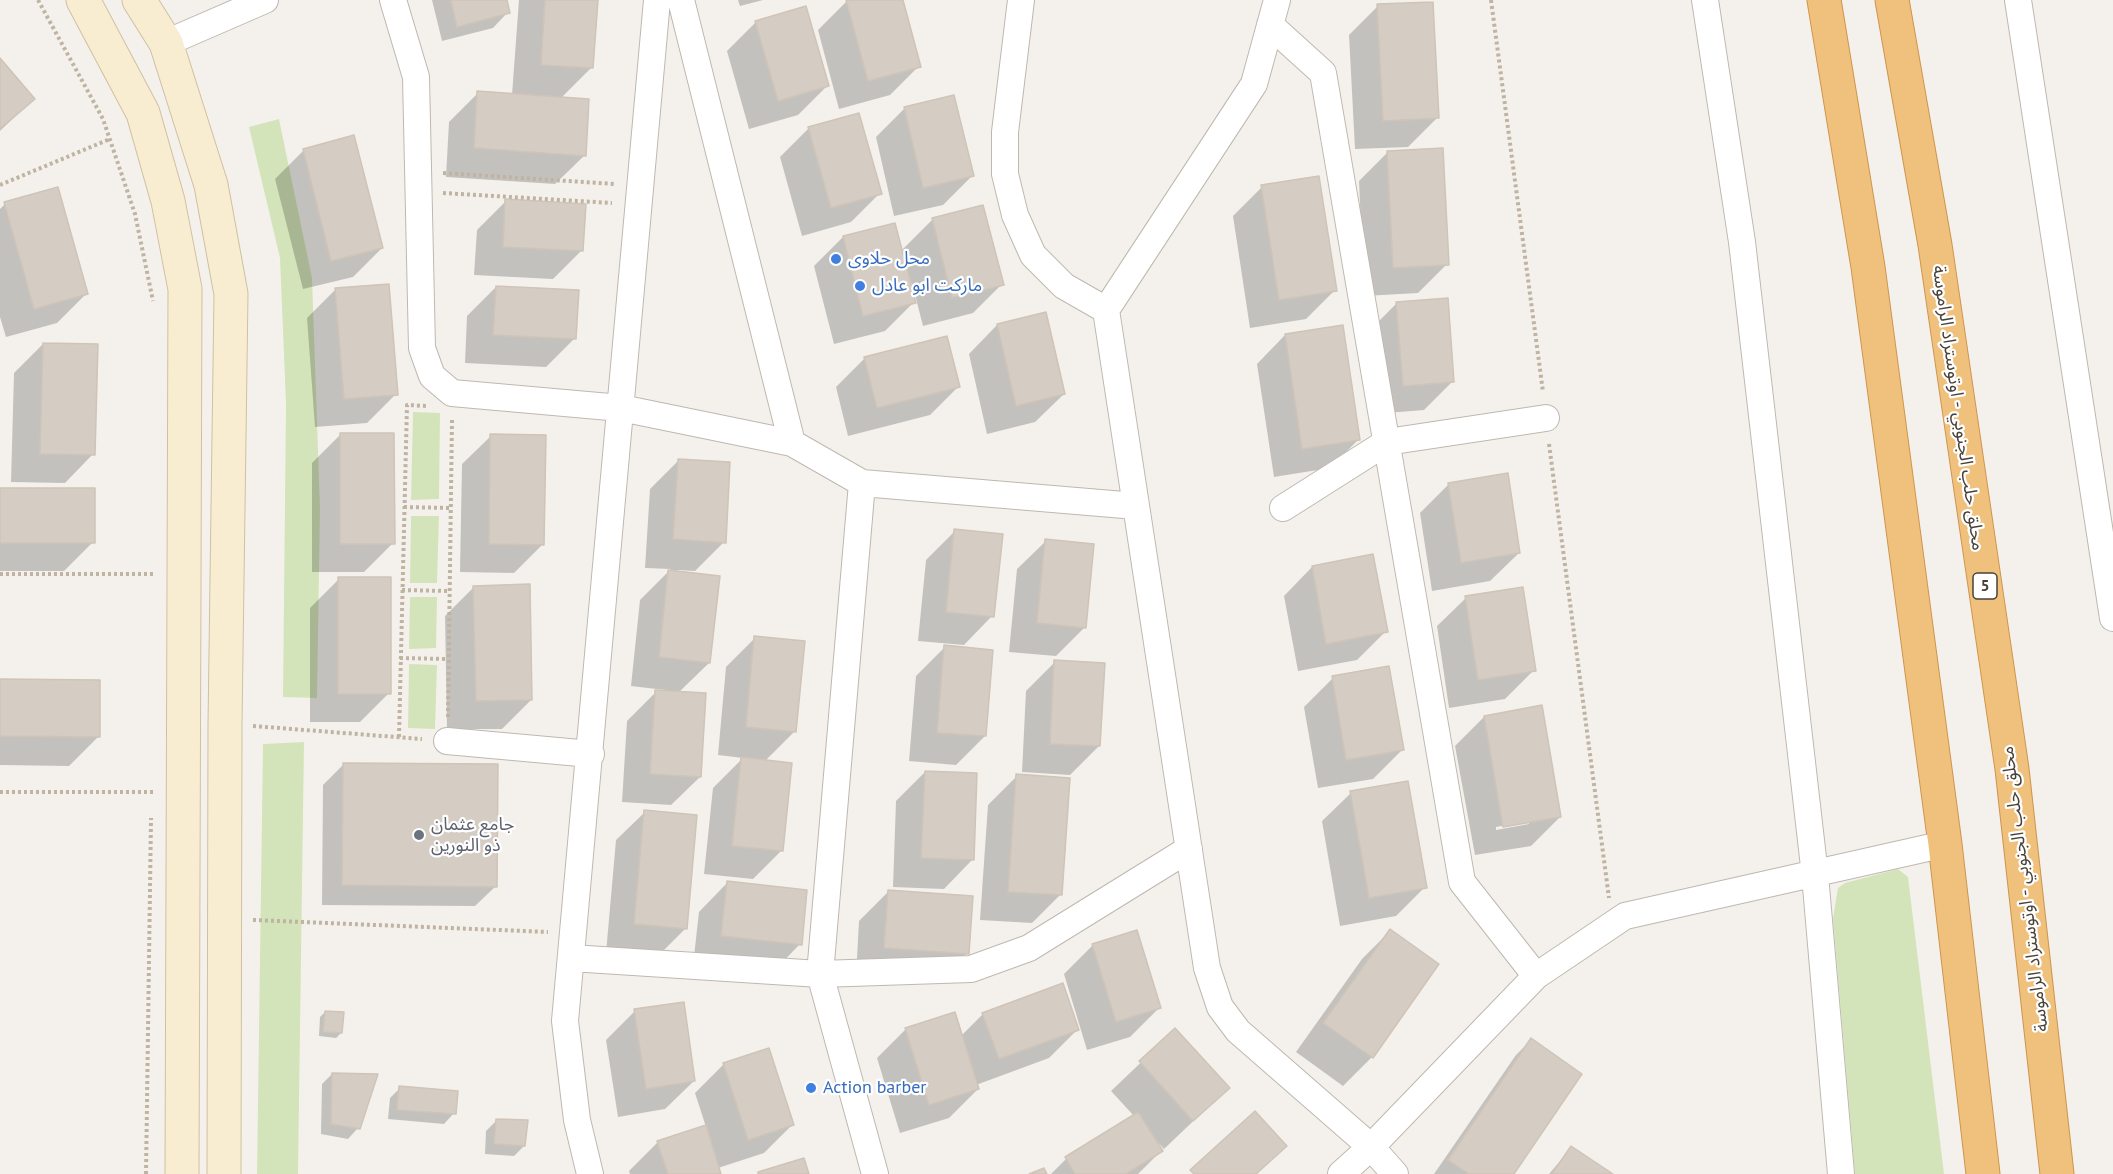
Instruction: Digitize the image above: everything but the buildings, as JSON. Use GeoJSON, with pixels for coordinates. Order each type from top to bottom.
{"type":"FeatureCollection","features":[{"type":"Feature","properties":{"kind":"highway"},"geometry":{"type":"LineString","coordinates":[[1824,0],[1868,267],[1945,844],[1983,1174]]}},
{"type":"Feature","properties":{"kind":"highway","name":"محلق حلب الجنوبي - اوتوستراد الراموسة"},"geometry":{"type":"LineString","coordinates":[[1892,0],[1936,257],[2012,769],[2057,1174]]}},
{"type":"Feature","properties":{"kind":"street"},"geometry":{"type":"LineString","coordinates":[[83,0],[143,113],[168,201],[185,289],[183,542],[167,792],[182,1174]]}},
{"type":"Feature","properties":{"kind":"street"},"geometry":{"type":"LineString","coordinates":[[139,0],[166,43],[211,185],[231,294],[225,724],[224,1174]]}},
{"type":"Feature","properties":{"kind":"street"},"geometry":{"type":"LineString","coordinates":[[166,43],[265,0]]}},
{"type":"Feature","properties":{"kind":"street"},"geometry":{"type":"LineString","coordinates":[[393,0],[416,77],[422,348],[432,376],[452,400],[621,408],[792,443],[862,483],[1136,506]]}},
{"type":"Feature","properties":{"kind":"street"},"geometry":{"type":"LineString","coordinates":[[590,1174],[577,1120],[565,1021],[591,754],[657,0]]}},
{"type":"Feature","properties":{"kind":"street"},"geometry":{"type":"LineString","coordinates":[[681,0],[792,443]]}},
{"type":"Feature","properties":{"kind":"street"},"geometry":{"type":"LineString","coordinates":[[1021,0],[1005,132],[1005,174],[1015,215],[1033,255],[1064,286],[1106,310]]}},
{"type":"Feature","properties":{"kind":"street"},"geometry":{"type":"LineString","coordinates":[[1278,0],[1254,84],[1106,310],[1207,968],[1220,1007],[1238,1030],[1371,1147],[1395,1174]]}},
{"type":"Feature","properties":{"kind":"street"},"geometry":{"type":"LineString","coordinates":[[1705,0],[1742,242],[1815,875],[1841,1174]]}},
{"type":"Feature","properties":{"kind":"street"},"geometry":{"type":"LineString","coordinates":[[2018,0],[2113,618]]}},
{"type":"Feature","properties":{"kind":"street"},"geometry":{"type":"LineString","coordinates":[[1270,26],[1323,73],[1462,882],[1536,976]]}},
{"type":"Feature","properties":{"kind":"street"},"geometry":{"type":"LineString","coordinates":[[1283,508],[1387,442],[1546,418]]}},
{"type":"Feature","properties":{"kind":"street"},"geometry":{"type":"LineString","coordinates":[[862,483],[820,974],[875,1174]]}},
{"type":"Feature","properties":{"kind":"street"},"geometry":{"type":"LineString","coordinates":[[183,542],[227,542]]}},
{"type":"Feature","properties":{"kind":"street"},"geometry":{"type":"LineString","coordinates":[[447,741],[591,754]]}},
{"type":"Feature","properties":{"kind":"street"},"geometry":{"type":"LineString","coordinates":[[1341,1174],[1371,1147],[1536,976],[1625,916],[1945,844]]}},
{"type":"Feature","properties":{"kind":"street"},"geometry":{"type":"LineString","coordinates":[[572,958],[820,974],[971,969],[1029,948],[1189,849]]}},
{"type":"Feature","properties":{"kind":"path"},"geometry":{"type":"LineString","coordinates":[[38,0],[103,118],[135,214],[155,309]]}},
{"type":"Feature","properties":{"kind":"path"},"geometry":{"type":"LineString","coordinates":[[1491,0],[1612,925]]}},
{"type":"Feature","properties":{"kind":"path"},"geometry":{"type":"LineString","coordinates":[[0,185],[110,139]]}},
{"type":"Feature","properties":{"kind":"path"},"geometry":{"type":"LineString","coordinates":[[418,181],[640,195]]}},
{"type":"Feature","properties":{"kind":"path"},"geometry":{"type":"LineString","coordinates":[[418,181],[640,195]]}},
{"type":"Feature","properties":{"kind":"path"},"geometry":{"type":"LineString","coordinates":[[225,724],[447,741],[452,400],[406,405],[399,737]]}},
{"type":"Feature","properties":{"kind":"path"},"geometry":{"type":"LineString","coordinates":[[404,507],[450,508]]}},
{"type":"Feature","properties":{"kind":"path"},"geometry":{"type":"LineString","coordinates":[[154,562],[154,586]]}},
{"type":"Feature","properties":{"kind":"path"},"geometry":{"type":"LineString","coordinates":[[0,574],[154,574]]}},
{"type":"Feature","properties":{"kind":"path"},"geometry":{"type":"LineString","coordinates":[[402,590],[449,591]]}},
{"type":"Feature","properties":{"kind":"path"},"geometry":{"type":"LineString","coordinates":[[400,658],[448,659]]}},
{"type":"Feature","properties":{"kind":"path"},"geometry":{"type":"LineString","coordinates":[[151,781],[167,792]]}},
{"type":"Feature","properties":{"kind":"path"},"geometry":{"type":"LineString","coordinates":[[0,792],[167,792]]}},
{"type":"Feature","properties":{"kind":"path"},"geometry":{"type":"LineString","coordinates":[[151,804],[167,792]]}},
{"type":"Feature","properties":{"kind":"path"},"geometry":{"type":"LineString","coordinates":[[146,1174],[151,816]]}},
{"type":"Feature","properties":{"kind":"path"},"geometry":{"type":"LineString","coordinates":[[252,920],[574,933]]}},
{"type":"Feature","properties":{"kind":"green space"},"geometry":{"type":"Polygon","coordinates":[[[279,119],[312,278],[320,508],[317,698],[283,697],[286,403],[280,258],[249,127],[279,119]]]}},
{"type":"Feature","properties":{"kind":"green space"},"geometry":{"type":"Polygon","coordinates":[[[413,412],[440,413],[439,499],[411,500],[413,412]]]}},
{"type":"Feature","properties":{"kind":"green space"},"geometry":{"type":"Polygon","coordinates":[[[411,516],[439,516],[437,583],[410,583],[411,516]]]}},
{"type":"Feature","properties":{"kind":"green space"},"geometry":{"type":"Polygon","coordinates":[[[410,597],[437,597],[436,648],[409,649],[410,597]]]}},
{"type":"Feature","properties":{"kind":"green space"},"geometry":{"type":"Polygon","coordinates":[[[409,664],[437,665],[435,729],[408,728],[409,664]]]}},
{"type":"Feature","properties":{"kind":"green space"},"geometry":{"type":"Polygon","coordinates":[[[304,742],[298,1174],[257,1174],[263,744],[304,742]]]}},
{"type":"Feature","properties":{"kind":"green space"},"geometry":{"type":"Polygon","coordinates":[[[1898,869],[1908,877],[1944,1174],[1855,1174],[1833,918],[1838,888],[1845,883],[1898,869]]]}},
{"type":"Feature","properties":{"kind":"place","name":"محل حلاوى"},"geometry":{"type":"Point","coordinates":[836,259]}},
{"type":"Feature","properties":{"kind":"place","name":"ماركت ابو عادل"},"geometry":{"type":"Point","coordinates":[860,286]}},
{"type":"Feature","properties":{"kind":"place","name":"جامع عثمان ذو النورين"},"geometry":{"type":"Point","coordinates":[419,835]}},
{"type":"Feature","properties":{"kind":"place","name":"Action barber"},"geometry":{"type":"Point","coordinates":[811,1088]}}]}
